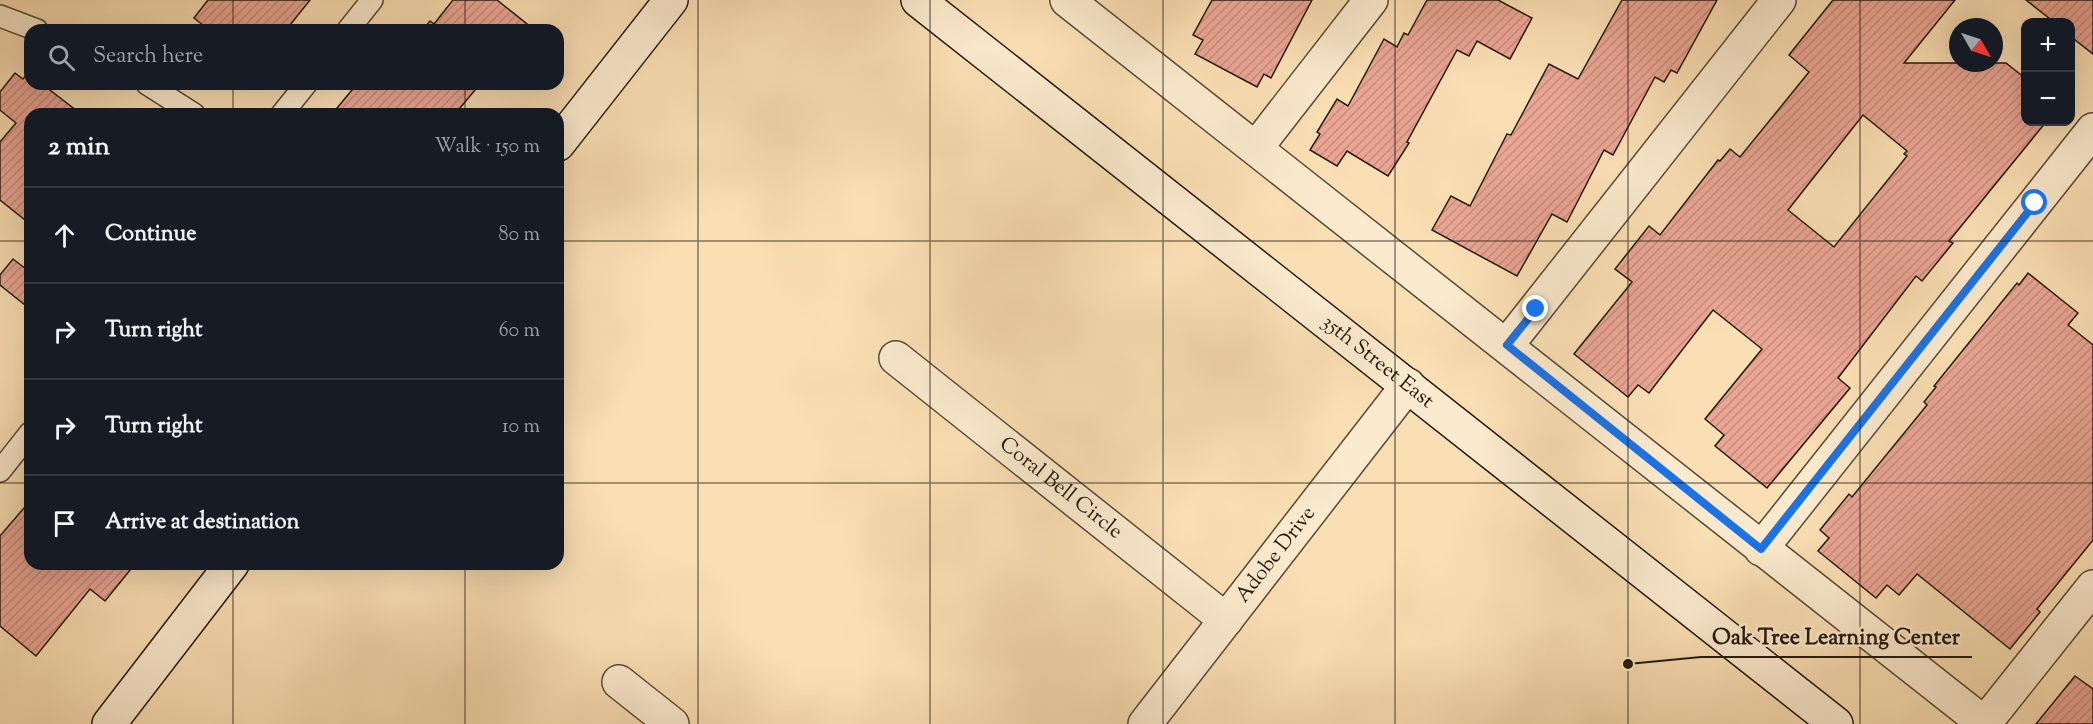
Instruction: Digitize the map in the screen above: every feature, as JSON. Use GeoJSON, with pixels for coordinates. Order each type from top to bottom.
{"type":"FeatureCollection","features":[{"type":"Feature","properties":{"kind":"street"},"geometry":{"type":"LineString","coordinates":[[564,136],[671,0]]}},
{"type":"Feature","properties":{"kind":"street","name":"35th Street East"},"geometry":{"type":"LineString","coordinates":[[918,0],[1836,724]]}},
{"type":"Feature","properties":{"kind":"street"},"geometry":{"type":"LineString","coordinates":[[1067,0],[1507,345],[1984,724],[2093,587]]}},
{"type":"Feature","properties":{"kind":"street"},"geometry":{"type":"LineString","coordinates":[[1256,148],[1371,0]]}},
{"type":"Feature","properties":{"kind":"street"},"geometry":{"type":"LineString","coordinates":[[1507,345],[1779,0]]}},
{"type":"Feature","properties":{"kind":"street"},"geometry":{"type":"LineString","coordinates":[[1761,549],[2093,130]]}},
{"type":"Feature","properties":{"kind":"street","name":"Coral Bell Circle"},"geometry":{"type":"LineString","coordinates":[[896,358],[1226,620]]}},
{"type":"Feature","properties":{"kind":"street","name":"Adobe Drive"},"geometry":{"type":"LineString","coordinates":[[1145,724],[1408,385]]}},
{"type":"Feature","properties":{"kind":"street"},"geometry":{"type":"LineString","coordinates":[[111,721],[227,570]]}},
{"type":"Feature","properties":{"kind":"street"},"geometry":{"type":"LineString","coordinates":[[619,682],[672,724]]}},
{"type":"Feature","properties":{"kind":"lane"},"geometry":{"type":"LineString","coordinates":[[353,24],[372,0]]}},
{"type":"Feature","properties":{"kind":"lane"},"geometry":{"type":"LineString","coordinates":[[4,13],[26,24]]}},
{"type":"Feature","properties":{"kind":"lane"},"geometry":{"type":"LineString","coordinates":[[156,90],[185,108]]}},
{"type":"Feature","properties":{"kind":"lane"},"geometry":{"type":"LineString","coordinates":[[287,108],[301,90]]}},
{"type":"Feature","properties":{"kind":"lane"},"geometry":{"type":"LineString","coordinates":[[0,471],[24,441]]}},
{"type":"Feature","properties":{"kind":"building"},"geometry":{"type":"Polygon","coordinates":[[[208,0],[310,0],[291,24],[202,24],[194,18],[208,0]]]}},
{"type":"Feature","properties":{"kind":"building"},"geometry":{"type":"Polygon","coordinates":[[[453,0],[497,0],[527,24],[434,24],[453,0]]]}},
{"type":"Feature","properties":{"kind":"building"},"geometry":{"type":"Polygon","coordinates":[[[1212,0],[1312,0],[1271,78],[1264,74],[1257,87],[1195,54],[1203,40],[1193,35],[1212,0]]]}},
{"type":"Feature","properties":{"kind":"building"},"geometry":{"type":"Polygon","coordinates":[[[1427,0],[1498,0],[1532,18],[1510,59],[1477,41],[1469,56],[1457,50],[1407,142],[1409,143],[1388,176],[1347,151],[1337,166],[1310,150],[1320,134],[1317,132],[1337,99],[1348,106],[1384,39],[1397,47],[1404,33],[1408,35],[1427,0]]]}},
{"type":"Feature","properties":{"kind":"building"},"geometry":{"type":"Polygon","coordinates":[[[1622,0],[1717,0],[1677,73],[1671,70],[1664,82],[1655,77],[1613,155],[1604,150],[1567,222],[1552,214],[1517,276],[1432,230],[1451,196],[1470,206],[1507,134],[1511,135],[1549,64],[1578,79],[1622,0]]]}},
{"type":"Feature","properties":{"kind":"building"},"geometry":{"type":"Polygon","coordinates":[[[1833,0],[1955,0],[1904,63],[1949,63],[1949,72],[2003,72],[2003,63],[2006,63],[2021,75],[2021,126],[2043,126],[1949,241],[1953,243],[1922,281],[1916,276],[1838,378],[1850,388],[1767,488],[1715,446],[1724,435],[1705,419],[1762,349],[1713,310],[1649,393],[1638,385],[1628,397],[1574,354],[1632,282],[1615,269],[1649,226],[1660,235],[1718,160],[1720,161],[1730,149],[1740,157],[1809,72],[1789,55],[1833,0]],[[1863,115],[1788,210],[1834,247],[1907,156],[1904,154],[1907,151],[1863,115]]]}},
{"type":"Feature","properties":{"kind":"building"},"geometry":{"type":"Polygon","coordinates":[[[2026,0],[2093,0],[2093,54],[2075,40],[2075,18],[2049,18],[2026,0]]]}},
{"type":"Feature","properties":{"kind":"building"},"geometry":{"type":"Polygon","coordinates":[[[15,73],[24,78],[24,90],[50,90],[73,108],[24,108],[24,219],[0,200],[0,142],[16,123],[0,110],[0,92],[15,73]]]}},
{"type":"Feature","properties":{"kind":"building"},"geometry":{"type":"Polygon","coordinates":[[[352,90],[475,90],[460,108],[337,108],[352,90]]]}},
{"type":"Feature","properties":{"kind":"building"},"geometry":{"type":"Polygon","coordinates":[[[13,259],[24,267],[24,304],[0,285],[0,275],[13,259]]]}},
{"type":"Feature","properties":{"kind":"building"},"geometry":{"type":"Polygon","coordinates":[[[2028,273],[2078,313],[2068,325],[2093,345],[2093,540],[2037,609],[2040,612],[2010,649],[1917,574],[1899,595],[1887,585],[1876,598],[1818,551],[1829,538],[1820,530],[1849,494],[1852,497],[1927,405],[1924,402],[1936,387],[1934,386],[2017,283],[2019,285],[2028,273]]]}},
{"type":"Feature","properties":{"kind":"building"},"geometry":{"type":"Polygon","coordinates":[[[24,508],[24,570],[130,570],[105,601],[90,589],[36,656],[0,626],[0,536],[24,508]]]}},
{"type":"Feature","properties":{"kind":"building"},"geometry":{"type":"Polygon","coordinates":[[[2075,676],[2093,689],[2093,724],[2036,724],[2075,676]]]}},
{"type":"Feature","properties":{"kind":"place","name":"Oak Tree Learning Center"},"geometry":{"type":"Point","coordinates":[1628,664]}},
{"type":"Feature","properties":{"kind":"route"},"geometry":{"type":"LineString","coordinates":[[1536,309],[1507,345],[1761,549],[2035,203]]}}]}
